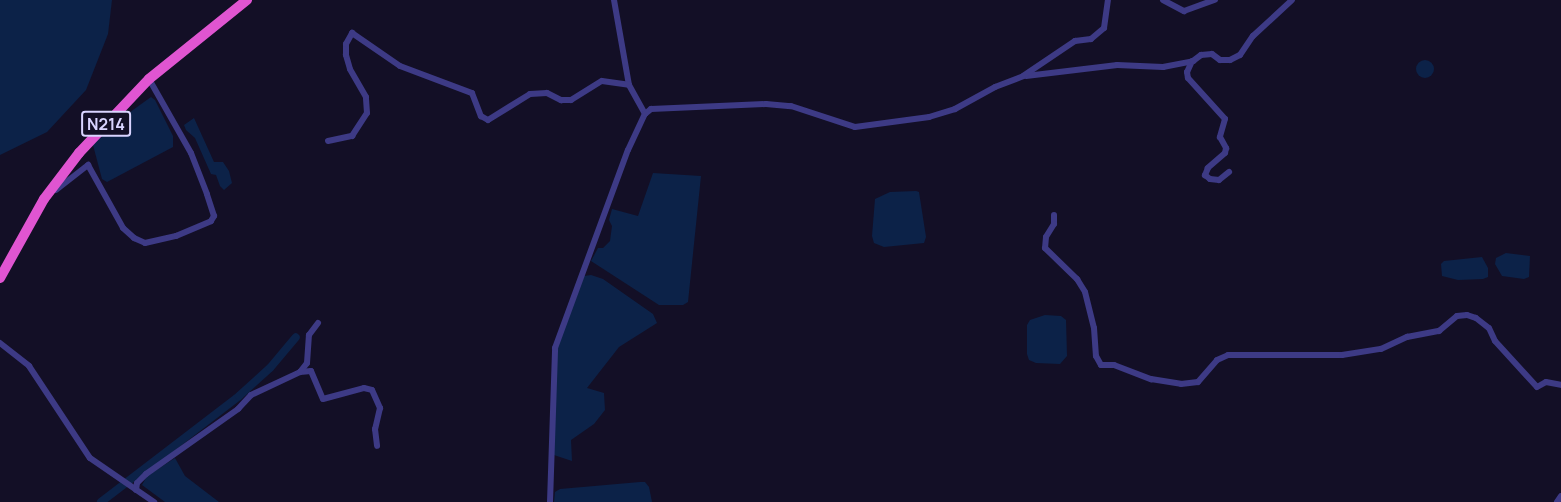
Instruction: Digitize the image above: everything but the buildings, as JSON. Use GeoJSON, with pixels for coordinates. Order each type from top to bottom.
{"type":"FeatureCollection","features":[{"type":"Feature","properties":{"kind":"highway","name":"N214"},"geometry":{"type":"LineString","coordinates":[[0,278],[44,199],[79,153],[149,79],[248,0]]}},
{"type":"Feature","properties":{"kind":"street"},"geometry":{"type":"LineString","coordinates":[[614,0],[629,85],[645,114]]}},
{"type":"Feature","properties":{"kind":"street"},"geometry":{"type":"LineString","coordinates":[[550,502],[555,348],[628,150],[645,114],[651,109],[766,104],[791,106],[855,127],[930,117],[947,112],[995,87],[1023,76],[1075,41],[1091,39],[1104,28],[1108,0]]}},
{"type":"Feature","properties":{"kind":"street"},"geometry":{"type":"LineString","coordinates":[[1163,0],[1184,11],[1215,0]]}},
{"type":"Feature","properties":{"kind":"street"},"geometry":{"type":"LineString","coordinates":[[1023,76],[1117,65],[1163,68],[1192,61],[1201,55],[1212,54],[1220,60],[1240,56],[1249,46],[1253,36],[1292,0]]}},
{"type":"Feature","properties":{"kind":"street"},"geometry":{"type":"LineString","coordinates":[[328,141],[352,136],[367,113],[366,97],[350,69],[346,55],[346,44],[352,33],[400,66],[472,93],[481,116],[488,120],[530,94],[547,93],[561,100],[571,99],[602,81],[629,85]]}},
{"type":"Feature","properties":{"kind":"street"},"geometry":{"type":"LineString","coordinates":[[1192,61],[1187,72],[1188,78],[1225,119],[1220,137],[1226,148],[1225,153],[1208,168],[1205,175],[1210,179],[1219,180],[1229,172]]}},
{"type":"Feature","properties":{"kind":"street"},"geometry":{"type":"LineString","coordinates":[[44,199],[88,165],[123,228],[134,238],[145,243],[158,242],[211,221],[213,216],[207,194],[191,153],[149,79]]}},
{"type":"Feature","properties":{"kind":"street"},"geometry":{"type":"LineString","coordinates":[[1054,215],[1054,224],[1046,237],[1045,248],[1077,279],[1085,292],[1094,328],[1096,356],[1101,365],[1114,364],[1151,379],[1181,384],[1198,382],[1216,360],[1228,355],[1342,355],[1381,349],[1400,339],[1439,330],[1457,316],[1467,315],[1476,318],[1490,328],[1495,341],[1537,387],[1546,381],[1561,385]]}},
{"type":"Feature","properties":{"kind":"street"},"geometry":{"type":"LineString","coordinates":[[300,372],[307,363],[309,335],[318,323]]}},
{"type":"Feature","properties":{"kind":"street"},"geometry":{"type":"LineString","coordinates":[[0,343],[28,366],[90,459],[154,502]]}},
{"type":"Feature","properties":{"kind":"street"},"geometry":{"type":"LineString","coordinates":[[136,490],[137,483],[146,474],[238,409],[251,395],[300,372],[311,371],[323,399],[364,388],[372,390],[380,408],[375,429],[376,446]]}},
{"type":"Feature","properties":{"kind":"street"},"geometry":{"type":"LineString","coordinates":[[1557,502],[1561,496]]}},
{"type":"Feature","properties":{"kind":"water"},"geometry":{"type":"Polygon","coordinates":[[[0,0],[112,0],[108,34],[86,90],[47,132],[0,155],[0,0]]]}},
{"type":"Feature","properties":{"kind":"water"},"geometry":{"type":"Polygon","coordinates":[[[1425,60],[1431,63],[1434,69],[1431,75],[1425,78],[1419,75],[1416,69],[1419,63],[1425,60]]]}},
{"type":"Feature","properties":{"kind":"water"},"geometry":{"type":"Polygon","coordinates":[[[151,97],[155,100],[173,136],[173,147],[107,182],[102,179],[93,145],[101,133],[151,97]]]}},
{"type":"Feature","properties":{"kind":"water"},"geometry":{"type":"Polygon","coordinates":[[[194,118],[214,162],[223,162],[229,171],[232,183],[224,190],[216,175],[211,174],[195,138],[186,130],[184,125],[194,118]]]}},
{"type":"Feature","properties":{"kind":"water"},"geometry":{"type":"Polygon","coordinates":[[[653,173],[701,176],[688,302],[683,305],[659,305],[591,261],[598,248],[603,248],[610,241],[612,226],[609,220],[612,209],[638,216],[653,173]]]}},
{"type":"Feature","properties":{"kind":"water"},"geometry":{"type":"Polygon","coordinates":[[[890,192],[919,192],[926,237],[924,243],[884,247],[874,243],[872,236],[875,199],[890,192]]]}},
{"type":"Feature","properties":{"kind":"water"},"geometry":{"type":"Polygon","coordinates":[[[1506,253],[1530,256],[1529,277],[1524,279],[1502,276],[1495,264],[1496,258],[1506,253]]]}},
{"type":"Feature","properties":{"kind":"water"},"geometry":{"type":"Polygon","coordinates":[[[1482,257],[1488,268],[1488,277],[1458,280],[1442,276],[1441,264],[1444,261],[1482,257]]]}},
{"type":"Feature","properties":{"kind":"water"},"geometry":{"type":"Polygon","coordinates":[[[591,275],[603,279],[653,314],[657,323],[619,347],[587,388],[604,393],[605,410],[594,424],[571,440],[572,461],[554,455],[558,345],[584,276],[591,275]]]}},
{"type":"Feature","properties":{"kind":"water"},"geometry":{"type":"Polygon","coordinates":[[[1045,315],[1061,316],[1066,320],[1067,356],[1060,364],[1036,363],[1029,360],[1027,354],[1027,325],[1030,320],[1045,315]]]}},
{"type":"Feature","properties":{"kind":"water"},"geometry":{"type":"Polygon","coordinates":[[[175,458],[185,476],[219,502],[165,502],[142,485],[147,476],[175,458]]]}},
{"type":"Feature","properties":{"kind":"water"},"geometry":{"type":"Polygon","coordinates":[[[645,482],[649,487],[652,502],[554,502],[555,492],[560,489],[645,482]]]}},
{"type":"Feature","properties":{"kind":"waterway"},"geometry":{"type":"LineString","coordinates":[[101,502],[239,396],[270,368],[296,337]]}}]}
